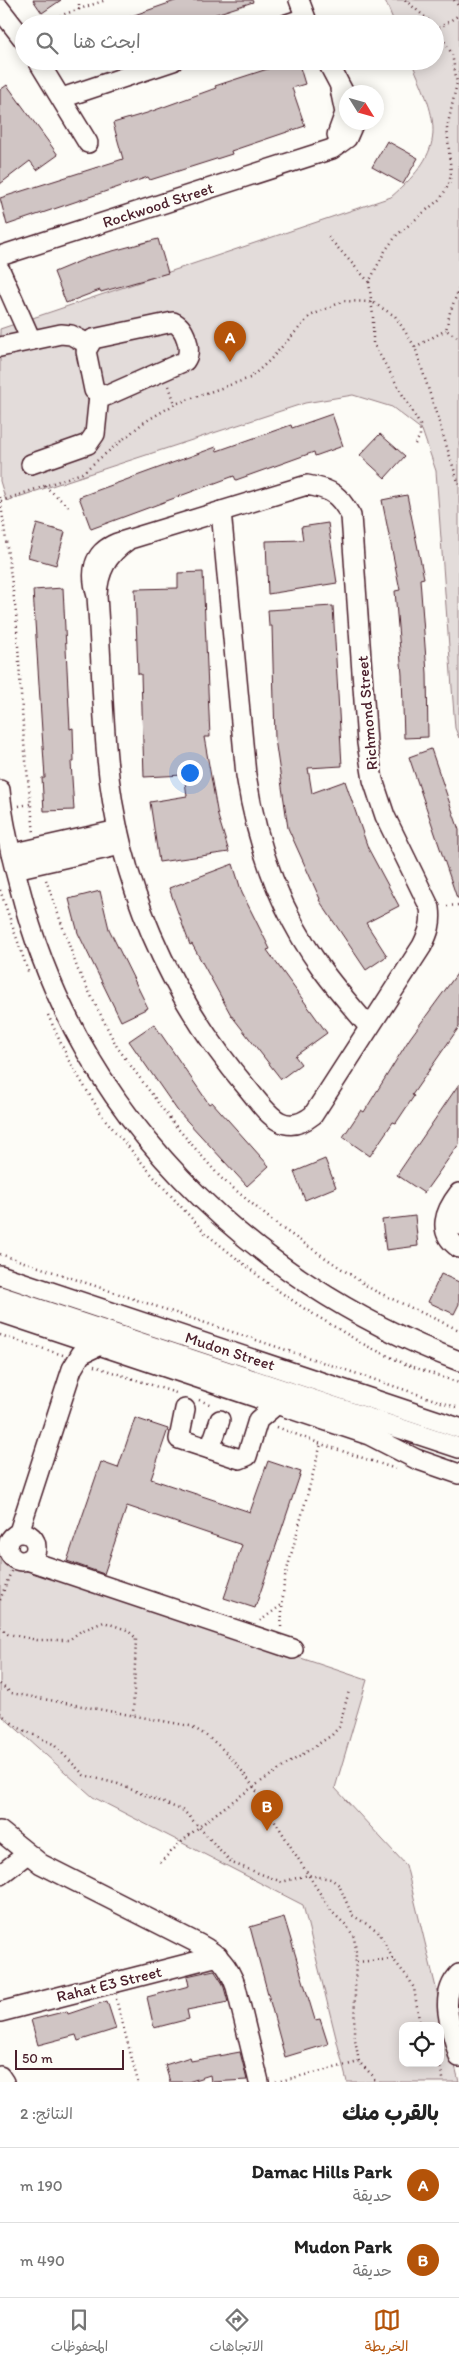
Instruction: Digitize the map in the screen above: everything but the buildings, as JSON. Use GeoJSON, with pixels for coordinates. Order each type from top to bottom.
{"type":"FeatureCollection","features":[{"type":"Feature","properties":{"kind":"street"},"geometry":{"type":"LineString","coordinates":[[0,9],[15,28]]}},
{"type":"Feature","properties":{"kind":"street"},"geometry":{"type":"LineString","coordinates":[[44,70],[88,143]]}},
{"type":"Feature","properties":{"kind":"street"},"geometry":{"type":"LineString","coordinates":[[62,98],[146,70]]}},
{"type":"Feature","properties":{"kind":"street","name":"Rockwood Street"},"geometry":{"type":"LineString","coordinates":[[332,70],[339,85]]}},
{"type":"Feature","properties":{"kind":"street","name":"Rockwood Street"},"geometry":{"type":"LineString","coordinates":[[316,153],[330,142],[339,130]]}},
{"type":"Feature","properties":{"kind":"street","name":"Rockwood Street"},"geometry":{"type":"LineString","coordinates":[[0,256],[316,153],[340,144],[347,138],[350,130]]}},
{"type":"Feature","properties":{"kind":"street"},"geometry":{"type":"LineString","coordinates":[[0,270],[31,340]]}},
{"type":"Feature","properties":{"kind":"street"},"geometry":{"type":"LineString","coordinates":[[173,322],[181,327],[188,348],[188,357],[180,364],[112,394],[99,395],[94,390],[92,384],[86,351],[88,344],[93,338],[100,336],[173,322]]}},
{"type":"Feature","properties":{"kind":"street"},"geometry":{"type":"LineString","coordinates":[[0,346],[61,334],[71,335],[88,344]]}},
{"type":"Feature","properties":{"kind":"street"},"geometry":{"type":"LineString","coordinates":[[31,464],[88,444],[95,434],[99,395]]}},
{"type":"Feature","properties":{"kind":"street","name":"Richmond Street"},"geometry":{"type":"LineString","coordinates":[[307,485],[326,488],[342,500],[351,516],[367,743],[373,780],[384,816],[430,908],[432,921],[428,934],[314,1115],[296,1125],[285,1124],[276,1120],[260,1104],[222,1058],[184,1001],[160,957],[138,902],[120,838],[107,759],[97,596],[98,582],[104,566],[114,552],[127,541],[221,511],[307,485]]}},
{"type":"Feature","properties":{"kind":"street"},"geometry":{"type":"LineString","coordinates":[[221,511],[246,775],[252,817],[264,858],[279,896],[298,934],[321,969],[369,1027]]}},
{"type":"Feature","properties":{"kind":"street"},"geometry":{"type":"LineString","coordinates":[[0,790],[13,862],[28,923],[50,978],[75,1030],[110,1089],[138,1128],[176,1173],[217,1214],[262,1253],[310,1287],[361,1318],[414,1344],[459,1361]]}},
{"type":"Feature","properties":{"kind":"street"},"geometry":{"type":"LineString","coordinates":[[13,862],[120,838]]}},
{"type":"Feature","properties":{"kind":"street"},"geometry":{"type":"LineString","coordinates":[[459,1193],[457,1211],[459,1225]]}},
{"type":"Feature","properties":{"kind":"street"},"geometry":{"type":"LineString","coordinates":[[459,1193],[446,1212],[444,1223],[446,1234],[452,1243],[459,1248]]}},
{"type":"Feature","properties":{"kind":"street","name":"Mudon Street"},"geometry":{"type":"LineString","coordinates":[[0,1275],[459,1428]]}},
{"type":"Feature","properties":{"kind":"street","name":"Mudon Street"},"geometry":{"type":"LineString","coordinates":[[0,1296],[459,1448]]}},
{"type":"Feature","properties":{"kind":"street"},"geometry":{"type":"LineString","coordinates":[[0,1312],[368,1435],[416,1459],[459,1474]]}},
{"type":"Feature","properties":{"kind":"street"},"geometry":{"type":"LineString","coordinates":[[61,1332],[70,1344],[72,1369]]}},
{"type":"Feature","properties":{"kind":"street"},"geometry":{"type":"LineString","coordinates":[[21,1560],[35,1552],[35,1540],[26,1532],[19,1532],[72,1369],[81,1354],[100,1345]]}},
{"type":"Feature","properties":{"kind":"street"},"geometry":{"type":"LineString","coordinates":[[252,1396],[258,1420]]}},
{"type":"Feature","properties":{"kind":"street"},"geometry":{"type":"LineString","coordinates":[[185,1409],[179,1438],[244,1458],[247,1456],[258,1420],[277,1404]]}},
{"type":"Feature","properties":{"kind":"street"},"geometry":{"type":"LineString","coordinates":[[210,1449],[220,1420]]}},
{"type":"Feature","properties":{"kind":"street"},"geometry":{"type":"LineString","coordinates":[[21,1560],[286,1646]]}},
{"type":"Feature","properties":{"kind":"street"},"geometry":{"type":"LineString","coordinates":[[0,1831],[26,1854],[56,1872],[199,1944],[218,1956],[232,1975],[260,2082]]}},
{"type":"Feature","properties":{"kind":"street"},"geometry":{"type":"LineString","coordinates":[[0,1875],[26,1854]]}},
{"type":"Feature","properties":{"kind":"street","name":"Rahat E3 Street"},"geometry":{"type":"LineString","coordinates":[[0,2012],[218,1956]]}},
{"type":"Feature","properties":{"kind":"street"},"geometry":{"type":"LineString","coordinates":[[459,1974],[453,1981],[446,2000],[459,2057]]}},
{"type":"Feature","properties":{"kind":"street"},"geometry":{"type":"LineString","coordinates":[[0,2076],[4,2082]]}},
{"type":"Feature","properties":{"kind":"path"},"geometry":{"type":"LineString","coordinates":[[79,10],[80,0]]}},
{"type":"Feature","properties":{"kind":"path"},"geometry":{"type":"LineString","coordinates":[[68,15],[106,0]]}},
{"type":"Feature","properties":{"kind":"path"},"geometry":{"type":"LineString","coordinates":[[405,0],[422,15]]}},
{"type":"Feature","properties":{"kind":"path"},"geometry":{"type":"LineString","coordinates":[[454,0],[459,6]]}},
{"type":"Feature","properties":{"kind":"path"},"geometry":{"type":"LineString","coordinates":[[444,24],[459,15]]}},
{"type":"Feature","properties":{"kind":"path"},"geometry":{"type":"LineString","coordinates":[[369,282],[385,251],[397,235],[441,198],[449,184],[451,173],[447,128],[457,83],[452,54],[444,39]]}},
{"type":"Feature","properties":{"kind":"path"},"geometry":{"type":"LineString","coordinates":[[328,237],[369,282],[372,302],[373,343],[420,424],[420,436],[415,444]]}},
{"type":"Feature","properties":{"kind":"path"},"geometry":{"type":"LineString","coordinates":[[415,347],[446,330],[450,312],[459,289]]}},
{"type":"Feature","properties":{"kind":"path"},"geometry":{"type":"LineString","coordinates":[[459,486],[415,347],[395,316],[372,302],[344,301],[310,316],[250,378],[175,404],[143,423],[82,473],[1,499],[16,613],[24,743],[38,856],[78,970],[117,1047],[173,1123],[221,1178],[280,1227],[373,1290],[459,1330]]}},
{"type":"Feature","properties":{"kind":"path"},"geometry":{"type":"LineString","coordinates":[[446,330],[459,338]]}},
{"type":"Feature","properties":{"kind":"path"},"geometry":{"type":"LineString","coordinates":[[45,486],[71,509]]}},
{"type":"Feature","properties":{"kind":"path"},"geometry":{"type":"LineString","coordinates":[[0,1254],[459,1408]]}},
{"type":"Feature","properties":{"kind":"path"},"geometry":{"type":"LineString","coordinates":[[286,1646],[283,1604],[284,1581],[292,1545],[321,1444]]}},
{"type":"Feature","properties":{"kind":"path"},"geometry":{"type":"LineString","coordinates":[[0,1600],[21,1560]]}},
{"type":"Feature","properties":{"kind":"path"},"geometry":{"type":"LineString","coordinates":[[243,1633],[283,1604]]}},
{"type":"Feature","properties":{"kind":"path"},"geometry":{"type":"LineString","coordinates":[[0,1627],[8,1634],[37,1640],[69,1640],[82,1631],[104,1622],[127,1630],[136,1638],[133,1715]]}},
{"type":"Feature","properties":{"kind":"path"},"geometry":{"type":"LineString","coordinates":[[0,1684],[1,1689],[11,1693],[190,1726],[207,1735],[227,1753],[253,1787],[332,1912],[348,1926],[354,1937],[356,1962],[354,2033],[359,2062],[373,2076],[375,2082]]}},
{"type":"Feature","properties":{"kind":"path"},"geometry":{"type":"LineString","coordinates":[[160,1863],[185,1838],[253,1787],[332,1735],[339,1727],[349,1691]]}},
{"type":"Feature","properties":{"kind":"path"},"geometry":{"type":"LineString","coordinates":[[0,1713],[17,1726],[53,1744],[84,1775],[118,1784],[163,1800],[184,1810],[232,1863],[282,1882],[308,1875],[324,1876],[338,1885],[352,1915],[378,1931],[393,1959],[410,1979],[414,1988],[419,2022]]}},
{"type":"Feature","properties":{"kind":"path"},"geometry":{"type":"LineString","coordinates":[[356,1962],[393,1959]]}},
{"type":"Feature","properties":{"kind":"path"},"geometry":{"type":"LineString","coordinates":[[112,1983],[138,2082]]}},
{"type":"Feature","properties":{"kind":"path"},"geometry":{"type":"LineString","coordinates":[[276,2082],[359,2062]]}},
{"type":"Feature","properties":{"kind":"path"},"geometry":{"type":"LineString","coordinates":[[440,2067],[444,2082]]}},
{"type":"Feature","properties":{"kind":"shaded area"},"geometry":{"type":"Polygon","coordinates":[[[385,0],[459,0],[459,738],[455,728],[436,471],[422,430],[392,407],[353,395],[305,403],[6,501],[0,481],[0,329],[391,197],[409,180],[422,164],[430,149],[433,134],[428,102],[415,70],[444,70],[444,15],[391,15],[385,0]]]}},
{"type":"Feature","properties":{"kind":"shaded area"},"geometry":{"type":"Polygon","coordinates":[[[0,1558],[367,1680],[335,1788],[406,1865],[459,2082],[347,2082],[303,1905],[93,1797],[0,1714],[0,1558]]]}},
{"type":"Feature","properties":{"kind":"place","name":"Damac Hills Park"},"geometry":{"type":"Point","coordinates":[230,362]}},
{"type":"Feature","properties":{"kind":"place","name":"Mudon Park"},"geometry":{"type":"Point","coordinates":[267,1831]}}]}
